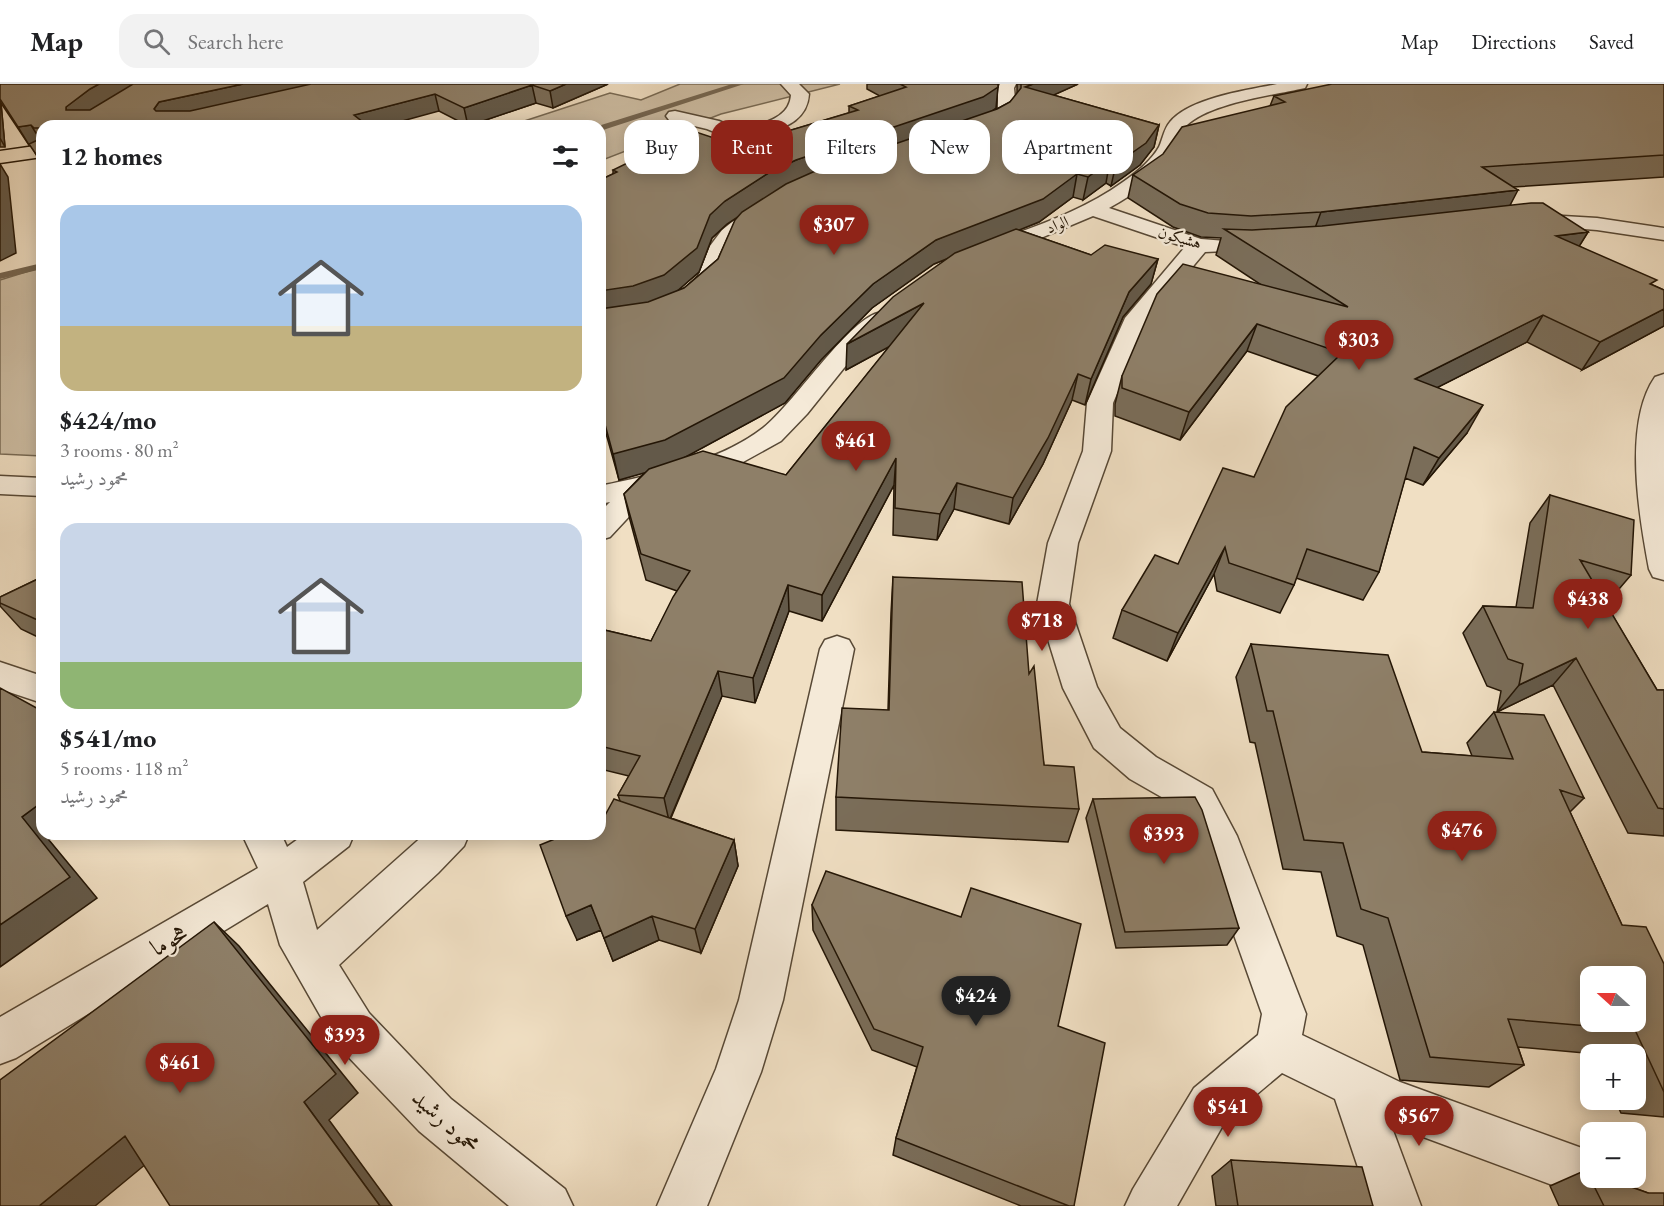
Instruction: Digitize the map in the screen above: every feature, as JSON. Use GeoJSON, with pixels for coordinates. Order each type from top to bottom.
{"type":"FeatureCollection","features":[{"type":"Feature","properties":{"kind":"main road"},"geometry":{"type":"LineString","coordinates":[[0,157],[36,152]]}},
{"type":"Feature","properties":{"kind":"street"},"geometry":{"type":"LineString","coordinates":[[785,120],[790,118],[799,106],[800,94],[789,84]]}},
{"type":"Feature","properties":{"kind":"street"},"geometry":{"type":"LineString","coordinates":[[990,124],[1007,110],[1006,88],[1008,84]]}},
{"type":"Feature","properties":{"kind":"street","name":"الواد"},"geometry":{"type":"LineString","coordinates":[[970,259],[1094,210],[1128,188],[1149,171],[1170,143],[1173,132],[1185,118],[1206,107],[1299,84]]}},
{"type":"Feature","properties":{"kind":"street"},"geometry":{"type":"LineString","coordinates":[[675,116],[711,125]]}},
{"type":"Feature","properties":{"kind":"street"},"geometry":{"type":"LineString","coordinates":[[677,306],[711,276],[724,240],[779,201]]}},
{"type":"Feature","properties":{"kind":"street","name":"هشيكون"},"geometry":{"type":"LineString","coordinates":[[1094,210],[1199,245],[1243,248]]}},
{"type":"Feature","properties":{"kind":"street"},"geometry":{"type":"LineString","coordinates":[[1505,221],[1550,220],[1662,236]]}},
{"type":"Feature","properties":{"kind":"street"},"geometry":{"type":"LineString","coordinates":[[1150,1206],[1210,1104],[1278,1047],[1284,1014],[1218,836],[1199,800],[1143,768],[1107,738],[1080,688],[1053,604],[1063,543],[1097,452],[1100,403],[1137,318],[1199,245]]}},
{"type":"Feature","properties":{"kind":"street"},"geometry":{"type":"LineString","coordinates":[[606,494],[642,486],[717,462],[761,442],[790,417],[832,367],[891,308]]}},
{"type":"Feature","properties":{"kind":"street"},"geometry":{"type":"LineString","coordinates":[[1664,382],[1652,413],[1664,569]]}},
{"type":"Feature","properties":{"kind":"street"},"geometry":{"type":"LineString","coordinates":[[0,485],[36,487]]}},
{"type":"Feature","properties":{"kind":"street"},"geometry":{"type":"LineString","coordinates":[[606,524],[642,486]]}},
{"type":"Feature","properties":{"kind":"street"},"geometry":{"type":"LineString","coordinates":[[682,1206],[738,1072],[761,1000],[837,649]]}},
{"type":"Feature","properties":{"kind":"street"},"geometry":{"type":"LineString","coordinates":[[0,675],[36,688]]}},
{"type":"Feature","properties":{"kind":"street","name":"محمود رشيد"},"geometry":{"type":"LineString","coordinates":[[264,840],[281,875],[295,930],[353,1029],[435,1115],[548,1206]]}},
{"type":"Feature","properties":{"kind":"street","name":"هحوما"},"geometry":{"type":"LineString","coordinates":[[0,1042],[281,875],[327,840]]}},
{"type":"Feature","properties":{"kind":"street"},"geometry":{"type":"LineString","coordinates":[[313,961],[444,840]]}},
{"type":"Feature","properties":{"kind":"street"},"geometry":{"type":"LineString","coordinates":[[1278,1047],[1390,1102],[1580,1171]]}},
{"type":"Feature","properties":{"kind":"street"},"geometry":{"type":"LineString","coordinates":[[1353,1085],[1396,1206]]}},
{"type":"Feature","properties":{"kind":"shaded area"},"geometry":{"type":"Polygon","coordinates":[[[680,84],[840,84],[721,114],[699,123],[699,120],[624,120],[624,152],[606,159],[606,120],[527,120],[610,93],[641,100],[680,84]]]}},
{"type":"Feature","properties":{"kind":"shaded area"},"geometry":{"type":"Polygon","coordinates":[[[36,269],[36,456],[0,454],[0,280],[36,269]]]}},
{"type":"Feature","properties":{"kind":"building"},"geometry":{"type":"Polygon","coordinates":[[[0,84],[99,84],[66,107],[66,110],[90,110],[133,84],[243,84],[159,102],[154,109],[156,111],[190,111],[311,84],[566,84],[550,91],[532,85],[464,108],[435,94],[354,115],[360,120],[36,120],[36,128],[34,128],[31,125],[18,127],[0,99],[0,84]]]}},
{"type":"Feature","properties":{"kind":"building"},"geometry":{"type":"Polygon","coordinates":[[[900,84],[998,84],[998,87],[983,97],[909,120],[897,126],[897,120],[825,120],[858,110],[849,106],[906,87],[900,84]]]}},
{"type":"Feature","properties":{"kind":"building"},"geometry":{"type":"Polygon","coordinates":[[[1021,84],[1033,84],[1025,87],[1159,125],[1146,143],[1133,152],[1133,120],[1002,120],[1002,174],[1077,174],[1043,199],[936,240],[873,284],[821,335],[784,378],[665,440],[613,454],[606,428],[606,308],[648,302],[684,288],[718,259],[735,220],[742,212],[786,184],[808,174],[897,174],[897,143],[909,139],[909,174],[990,174],[990,120],[965,120],[1010,102],[1021,88],[1021,84]]]}},
{"type":"Feature","properties":{"kind":"building"},"geometry":{"type":"Polygon","coordinates":[[[1332,84],[1664,84],[1664,155],[1482,167],[1518,190],[1321,212],[1251,216],[1208,213],[1180,204],[1133,175],[1163,154],[1182,127],[1285,102],[1274,96],[1332,84]]]}},
{"type":"Feature","properties":{"kind":"building"},"geometry":{"type":"Polygon","coordinates":[[[805,126],[805,157],[793,161],[793,130],[805,126]]]}},
{"type":"Feature","properties":{"kind":"building"},"geometry":{"type":"Polygon","coordinates":[[[699,133],[711,137],[711,174],[767,174],[725,201],[710,215],[697,248],[664,275],[633,286],[606,290],[606,177],[617,172],[613,170],[624,165],[624,174],[699,174],[699,133]]]}},
{"type":"Feature","properties":{"kind":"building"},"geometry":{"type":"Polygon","coordinates":[[[36,141],[36,154],[29,144],[36,141]]]}},
{"type":"Feature","properties":{"kind":"building"},"geometry":{"type":"Polygon","coordinates":[[[1543,203],[1588,232],[1556,236],[1657,280],[1650,284],[1664,290],[1664,309],[1600,342],[1543,315],[1415,379],[1483,405],[1439,458],[1414,447],[1379,572],[1307,549],[1294,585],[1229,563],[1225,547],[1178,633],[1122,610],[1155,555],[1178,564],[1223,468],[1254,477],[1286,407],[1342,353],[1257,324],[1189,412],[1122,388],[1122,376],[1157,294],[1183,264],[1348,307],[1224,229],[1252,230],[1322,226],[1543,203]]]}},
{"type":"Feature","properties":{"kind":"building"},"geometry":{"type":"Polygon","coordinates":[[[1016,229],[1091,255],[1105,245],[1158,259],[1129,292],[1091,379],[1078,374],[1048,438],[1013,498],[957,483],[940,514],[895,508],[896,458],[822,595],[788,585],[753,678],[718,671],[664,798],[618,795],[640,756],[606,748],[606,630],[651,641],[673,597],[690,571],[641,554],[624,494],[649,469],[703,451],[786,475],[924,303],[847,344],[893,297],[955,253],[1016,229]]]}},
{"type":"Feature","properties":{"kind":"building"},"geometry":{"type":"Polygon","coordinates":[[[1550,495],[1634,520],[1631,575],[1580,560],[1657,690],[1664,690],[1664,809],[1658,808],[1576,658],[1519,685],[1523,664],[1508,659],[1483,606],[1533,608],[1550,495]]]}},
{"type":"Feature","properties":{"kind":"building"},"geometry":{"type":"Polygon","coordinates":[[[893,577],[1022,582],[1029,674],[1034,666],[1044,765],[1074,767],[1079,809],[836,797],[842,708],[889,710],[893,577]]]}},
{"type":"Feature","properties":{"kind":"building"},"geometry":{"type":"Polygon","coordinates":[[[36,580],[36,619],[0,603],[0,597],[36,580]]]}},
{"type":"Feature","properties":{"kind":"building"},"geometry":{"type":"Polygon","coordinates":[[[1251,644],[1388,655],[1422,752],[1513,759],[1494,712],[1544,715],[1584,798],[1560,790],[1622,925],[1646,927],[1664,964],[1664,1092],[1646,1054],[1646,1044],[1642,1044],[1636,1032],[1646,1032],[1646,966],[1580,966],[1580,1025],[1508,1019],[1524,1065],[1430,1057],[1388,918],[1361,909],[1343,843],[1304,840],[1273,711],[1267,711],[1251,644]]]}},
{"type":"Feature","properties":{"kind":"building"},"geometry":{"type":"Polygon","coordinates":[[[0,688],[36,708],[36,806],[22,817],[36,834],[36,840],[40,840],[70,877],[0,925],[0,688]]]}},
{"type":"Feature","properties":{"kind":"building"},"geometry":{"type":"Polygon","coordinates":[[[1195,797],[1202,810],[1239,928],[1125,932],[1093,799],[1195,797]]]}},
{"type":"Feature","properties":{"kind":"building"},"geometry":{"type":"Polygon","coordinates":[[[614,799],[734,840],[695,929],[652,916],[604,938],[591,905],[566,916],[540,845],[552,840],[606,840],[606,814],[614,799]]]}},
{"type":"Feature","properties":{"kind":"building"},"geometry":{"type":"Polygon","coordinates":[[[826,871],[961,917],[971,888],[1081,924],[1058,1026],[1105,1043],[1074,1206],[896,1138],[923,1047],[874,1029],[812,905],[826,871]]]}},
{"type":"Feature","properties":{"kind":"building"},"geometry":{"type":"Polygon","coordinates":[[[214,922],[336,1074],[304,1102],[380,1206],[170,1206],[125,1136],[39,1206],[0,1206],[0,1080],[214,922]]]}},
{"type":"Feature","properties":{"kind":"building"},"geometry":{"type":"Polygon","coordinates":[[[1231,1160],[1362,1167],[1373,1206],[1238,1206],[1231,1160]]]}},
{"type":"Feature","properties":{"kind":"building"},"geometry":{"type":"Polygon","coordinates":[[[1595,1188],[1634,1188],[1648,1193],[1664,1193],[1664,1206],[1604,1206],[1595,1188]]]}},
{"type":"Feature","properties":{"kind":"waterway"},"geometry":{"type":"LineString","coordinates":[[606,126],[740,84]]}},
{"type":"Feature","properties":{"kind":"waterway"},"geometry":{"type":"LineString","coordinates":[[0,276],[36,267]]}}]}
